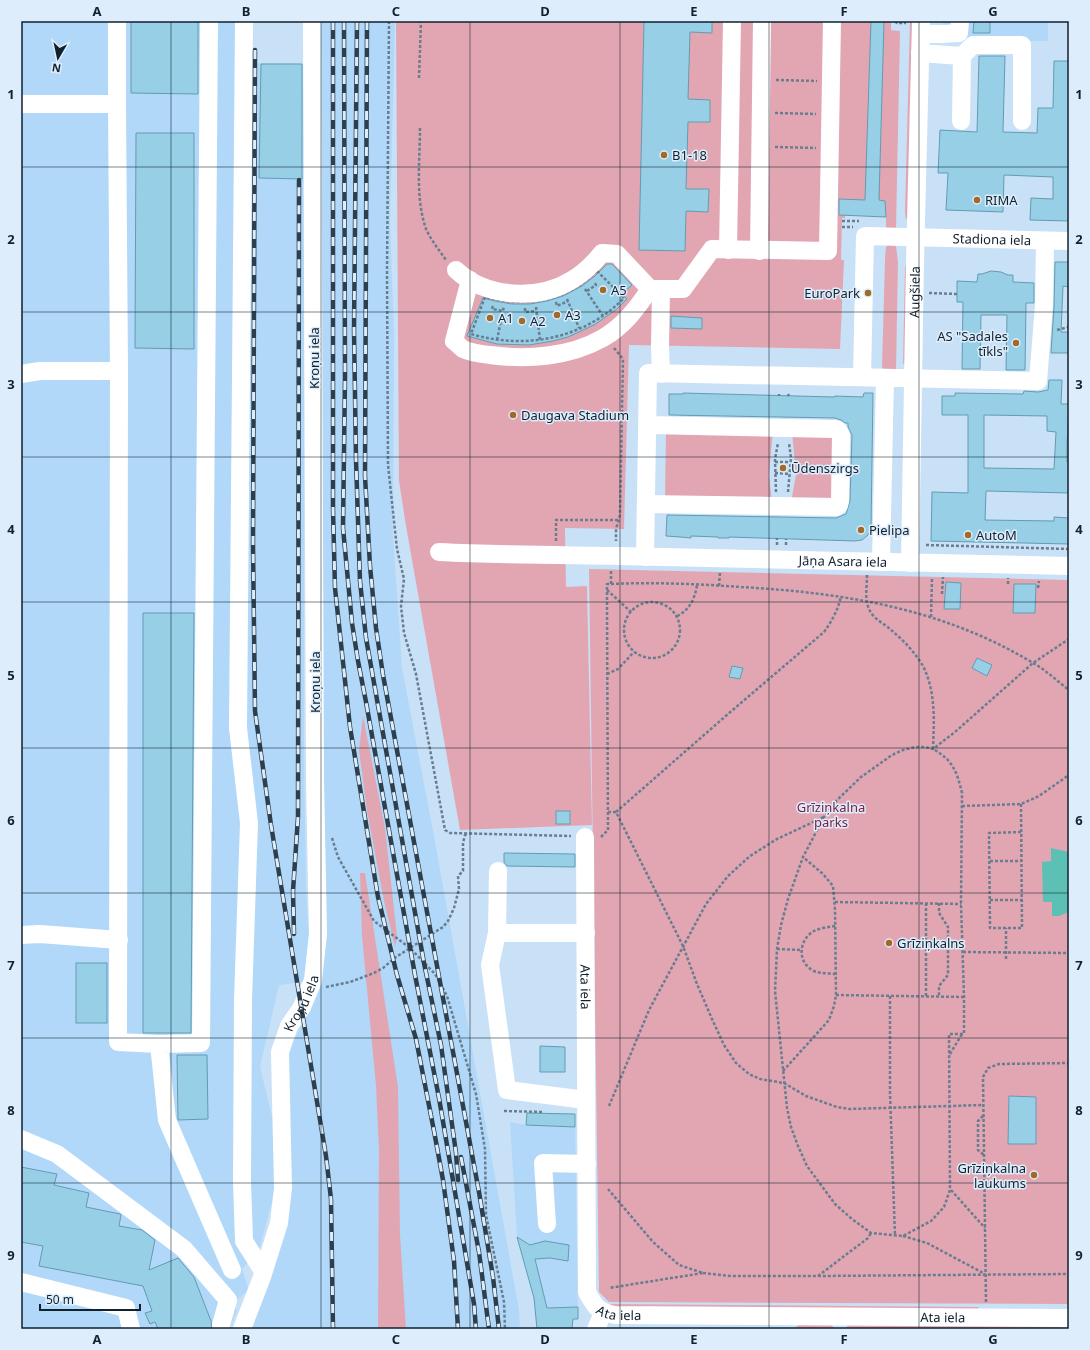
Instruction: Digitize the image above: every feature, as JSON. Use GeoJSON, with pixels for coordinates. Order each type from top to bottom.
{"type":"FeatureCollection","features":[{"type":"Feature","properties":{"kind":"street"},"geometry":{"type":"LineString","coordinates":[[118,21],[116,104],[119,371],[118,1042],[159,1044],[201,1043],[209,21]]}},
{"type":"Feature","properties":{"kind":"street"},"geometry":{"type":"LineString","coordinates":[[244,21],[238,728],[249,823],[243,1000],[242,1182],[244,1240],[263,1271]]}},
{"type":"Feature","properties":{"kind":"street","name":"Kroņu iela"},"geometry":{"type":"LineString","coordinates":[[242,1329],[279,1223],[283,1188],[280,1052],[289,1026],[302,1008],[314,980],[318,934],[315,779],[312,21]]}},
{"type":"Feature","properties":{"kind":"street"},"geometry":{"type":"LineString","coordinates":[[728,250],[732,21]]}},
{"type":"Feature","properties":{"kind":"street"},"geometry":{"type":"LineString","coordinates":[[759,251],[762,21]]}},
{"type":"Feature","properties":{"kind":"street"},"geometry":{"type":"LineString","coordinates":[[661,374],[655,289],[617,254],[602,253],[584,272],[560,287],[524,294],[508,293],[488,289],[463,275],[454,341],[462,348],[478,353],[506,357],[538,356],[563,353],[584,347],[604,337],[629,318],[655,289],[683,289],[712,249],[828,251],[832,21]]}},
{"type":"Feature","properties":{"kind":"street"},"geometry":{"type":"LineString","coordinates":[[916,26],[943,34],[959,33],[960,21]]}},
{"type":"Feature","properties":{"kind":"street","name":"Augšiela"},"geometry":{"type":"LineString","coordinates":[[910,563],[920,53],[916,26]]}},
{"type":"Feature","properties":{"kind":"street"},"geometry":{"type":"LineString","coordinates":[[961,121],[962,56],[973,45],[1022,46],[1022,121]]}},
{"type":"Feature","properties":{"kind":"street"},"geometry":{"type":"LineString","coordinates":[[920,53],[962,56]]}},
{"type":"Feature","properties":{"kind":"street"},"geometry":{"type":"LineString","coordinates":[[21,104],[116,104]]}},
{"type":"Feature","properties":{"kind":"street"},"geometry":{"type":"LineString","coordinates":[[862,377],[865,232]]}},
{"type":"Feature","properties":{"kind":"street","name":"Stadiona iela"},"geometry":{"type":"LineString","coordinates":[[865,232],[916,237],[1069,241]]}},
{"type":"Feature","properties":{"kind":"street"},"geometry":{"type":"LineString","coordinates":[[645,557],[648,373],[1038,381],[1044,305],[1045,241]]}},
{"type":"Feature","properties":{"kind":"street"},"geometry":{"type":"LineString","coordinates":[[21,374],[40,372],[119,371]]}},
{"type":"Feature","properties":{"kind":"street"},"geometry":{"type":"LineString","coordinates":[[874,566],[885,378]]}},
{"type":"Feature","properties":{"kind":"street"},"geometry":{"type":"LineString","coordinates":[[646,504],[836,507],[839,505],[840,501],[840,432],[834,429],[648,425]]}},
{"type":"Feature","properties":{"kind":"street","name":"Jāņa Asara iela"},"geometry":{"type":"LineString","coordinates":[[438,552],[556,556],[617,556],[874,566],[910,563],[1069,566]]}},
{"type":"Feature","properties":{"kind":"street","name":"Ata iela"},"geometry":{"type":"LineString","coordinates":[[585,836],[587,1292],[600,1321],[615,1315],[839,1323],[1069,1318]]}},
{"type":"Feature","properties":{"kind":"street"},"geometry":{"type":"LineString","coordinates":[[498,871],[497,932],[490,965],[507,1090],[586,1100]]}},
{"type":"Feature","properties":{"kind":"street"},"geometry":{"type":"LineString","coordinates":[[497,932],[586,933]]}},
{"type":"Feature","properties":{"kind":"street"},"geometry":{"type":"LineString","coordinates":[[21,935],[40,934],[119,940]]}},
{"type":"Feature","properties":{"kind":"street"},"geometry":{"type":"LineString","coordinates":[[159,1044],[167,1120],[232,1270]]}},
{"type":"Feature","properties":{"kind":"street"},"geometry":{"type":"LineString","coordinates":[[21,1140],[56,1154],[184,1249],[228,1300],[221,1325]]}},
{"type":"Feature","properties":{"kind":"street"},"geometry":{"type":"LineString","coordinates":[[547,1224],[543,1163],[586,1164]]}},
{"type":"Feature","properties":{"kind":"street"},"geometry":{"type":"LineString","coordinates":[[21,1282],[126,1308],[131,1329]]}},
{"type":"Feature","properties":{"kind":"path"},"geometry":{"type":"LineString","coordinates":[[389,21],[387,258],[388,465],[397,549],[404,579],[401,606],[404,633],[416,674],[444,830],[450,833],[468,834],[585,836]]}},
{"type":"Feature","properties":{"kind":"path"},"geometry":{"type":"LineString","coordinates":[[419,78],[421,21]]}},
{"type":"Feature","properties":{"kind":"path"},"geometry":{"type":"LineString","coordinates":[[895,21],[897,23],[916,26]]}},
{"type":"Feature","properties":{"kind":"path"},"geometry":{"type":"LineString","coordinates":[[761,80],[831,82]]}},
{"type":"Feature","properties":{"kind":"path"},"geometry":{"type":"LineString","coordinates":[[761,113],[830,115]]}},
{"type":"Feature","properties":{"kind":"path"},"geometry":{"type":"LineString","coordinates":[[420,128],[419,197],[421,211],[427,230],[436,247],[448,263],[463,275]]}},
{"type":"Feature","properties":{"kind":"path"},"geometry":{"type":"LineString","coordinates":[[760,146],[829,148]]}},
{"type":"Feature","properties":{"kind":"path"},"geometry":{"type":"LineString","coordinates":[[865,221],[865,232],[828,224],[865,221]]}},
{"type":"Feature","properties":{"kind":"path"},"geometry":{"type":"LineString","coordinates":[[471,334],[497,340],[513,341],[540,340],[570,333],[603,316],[624,298],[598,271]]}},
{"type":"Feature","properties":{"kind":"path"},"geometry":{"type":"LineString","coordinates":[[581,283],[603,316]]}},
{"type":"Feature","properties":{"kind":"path"},"geometry":{"type":"LineString","coordinates":[[587,292],[596,285]]}},
{"type":"Feature","properties":{"kind":"path"},"geometry":{"type":"LineString","coordinates":[[565,293],[579,328]]}},
{"type":"Feature","properties":{"kind":"path"},"geometry":{"type":"LineString","coordinates":[[929,293],[957,294]]}},
{"type":"Feature","properties":{"kind":"path"},"geometry":{"type":"LineString","coordinates":[[535,301],[540,340]]}},
{"type":"Feature","properties":{"kind":"path"},"geometry":{"type":"LineString","coordinates":[[557,306],[568,301]]}},
{"type":"Feature","properties":{"kind":"path"},"geometry":{"type":"LineString","coordinates":[[497,340],[505,302]]}},
{"type":"Feature","properties":{"kind":"path"},"geometry":{"type":"LineString","coordinates":[[492,309],[503,311]]}},
{"type":"Feature","properties":{"kind":"path"},"geometry":{"type":"LineString","coordinates":[[525,312],[536,311]]}},
{"type":"Feature","properties":{"kind":"path"},"geometry":{"type":"LineString","coordinates":[[1057,330],[1069,327]]}},
{"type":"Feature","properties":{"kind":"path"},"geometry":{"type":"LineString","coordinates":[[604,337],[623,359],[620,515],[616,528],[617,556]]}},
{"type":"Feature","properties":{"kind":"path"},"geometry":{"type":"LineString","coordinates":[[782,507],[775,473],[775,462],[784,428]]}},
{"type":"Feature","properties":{"kind":"path"},"geometry":{"type":"LineString","coordinates":[[782,507],[790,474],[790,462],[784,428]]}},
{"type":"Feature","properties":{"kind":"path"},"geometry":{"type":"LineString","coordinates":[[775,462],[790,462]]}},
{"type":"Feature","properties":{"kind":"path"},"geometry":{"type":"LineString","coordinates":[[775,473],[790,474]]}},
{"type":"Feature","properties":{"kind":"path"},"geometry":{"type":"LineString","coordinates":[[556,556],[556,520],[618,520]]}},
{"type":"Feature","properties":{"kind":"path"},"geometry":{"type":"LineString","coordinates":[[923,545],[1069,549]]}},
{"type":"Feature","properties":{"kind":"path"},"geometry":{"type":"LineString","coordinates":[[874,566],[866,601],[870,612],[898,635],[924,668],[934,703],[933,749]]}},
{"type":"Feature","properties":{"kind":"path"},"geometry":{"type":"LineString","coordinates":[[931,617],[932,572]]}},
{"type":"Feature","properties":{"kind":"path"},"geometry":{"type":"LineString","coordinates":[[942,594],[944,573]]}},
{"type":"Feature","properties":{"kind":"path"},"geometry":{"type":"LineString","coordinates":[[611,584],[646,583],[792,590],[841,596],[901,608],[931,617],[990,640],[1033,663],[1069,690]]}},
{"type":"Feature","properties":{"kind":"path"},"geometry":{"type":"LineString","coordinates":[[586,854],[608,830],[607,584]]}},
{"type":"Feature","properties":{"kind":"path"},"geometry":{"type":"LineString","coordinates":[[677,616],[683,613],[693,602],[697,585]]}},
{"type":"Feature","properties":{"kind":"path"},"geometry":{"type":"LineString","coordinates":[[607,590],[631,612]]}},
{"type":"Feature","properties":{"kind":"path"},"geometry":{"type":"LineString","coordinates":[[608,812],[616,812],[824,632],[836,613],[841,596]]}},
{"type":"Feature","properties":{"kind":"path"},"geometry":{"type":"LineString","coordinates":[[650,602],[658,602],[673,610],[681,626],[681,634],[674,649],[667,655],[650,659],[642,657],[634,652],[625,639],[624,630],[625,622],[631,612],[641,604],[650,602]]}},
{"type":"Feature","properties":{"kind":"path"},"geometry":{"type":"LineString","coordinates":[[933,749],[955,732],[1033,663],[1069,639]]}},
{"type":"Feature","properties":{"kind":"path"},"geometry":{"type":"LineString","coordinates":[[607,674],[618,669],[634,652]]}},
{"type":"Feature","properties":{"kind":"path"},"geometry":{"type":"LineString","coordinates":[[950,1056],[962,1034],[964,1034],[961,904],[962,793],[953,765],[947,758],[933,749],[915,747],[892,755],[861,777],[834,803],[824,817],[803,857],[795,876],[781,925],[777,949],[775,991],[787,1108],[791,1127],[807,1166],[835,1204],[852,1219],[871,1233],[903,1236],[927,1243],[985,1275]]}},
{"type":"Feature","properties":{"kind":"path"},"geometry":{"type":"LineString","coordinates":[[962,806],[1021,804],[1039,796],[1069,775]]}},
{"type":"Feature","properties":{"kind":"path"},"geometry":{"type":"LineString","coordinates":[[1021,804],[1022,928],[990,928],[989,833],[1021,832]]}},
{"type":"Feature","properties":{"kind":"path"},"geometry":{"type":"LineString","coordinates":[[616,812],[683,946],[697,984],[724,1045],[736,1063],[749,1074],[760,1079],[784,1082],[806,1096],[837,1107],[849,1109],[983,1104]]}},
{"type":"Feature","properties":{"kind":"path"},"geometry":{"type":"LineString","coordinates":[[609,1106],[649,1010],[706,904],[728,876],[750,856],[772,841],[824,817]]}},
{"type":"Feature","properties":{"kind":"path"},"geometry":{"type":"LineString","coordinates":[[308,993],[324,987],[358,980],[374,974],[410,948],[443,927],[452,914],[459,890],[458,876],[462,873],[464,868],[463,843],[465,835],[468,834]]}},
{"type":"Feature","properties":{"kind":"path"},"geometry":{"type":"LineString","coordinates":[[332,835],[338,856],[374,921],[410,948],[435,974],[447,996],[476,1094],[485,1149],[486,1215],[504,1302],[505,1329]]}},
{"type":"Feature","properties":{"kind":"path"},"geometry":{"type":"LineString","coordinates":[[783,1071],[829,1020],[836,995],[835,902],[833,886],[823,874],[803,857]]}},
{"type":"Feature","properties":{"kind":"path"},"geometry":{"type":"LineString","coordinates":[[990,861],[1021,861]]}},
{"type":"Feature","properties":{"kind":"path"},"geometry":{"type":"LineString","coordinates":[[990,900],[1022,900]]}},
{"type":"Feature","properties":{"kind":"path"},"geometry":{"type":"LineString","coordinates":[[835,902],[961,904]]}},
{"type":"Feature","properties":{"kind":"path"},"geometry":{"type":"LineString","coordinates":[[926,903],[926,997]]}},
{"type":"Feature","properties":{"kind":"path"},"geometry":{"type":"LineString","coordinates":[[938,903],[939,913],[948,927],[948,975],[939,986],[939,997]]}},
{"type":"Feature","properties":{"kind":"path"},"geometry":{"type":"LineString","coordinates":[[835,926],[815,930],[809,934],[801,950],[802,958],[811,969],[819,972],[836,974]]}},
{"type":"Feature","properties":{"kind":"path"},"geometry":{"type":"LineString","coordinates":[[1006,928],[1006,959]]}},
{"type":"Feature","properties":{"kind":"path"},"geometry":{"type":"LineString","coordinates":[[777,949],[801,950]]}},
{"type":"Feature","properties":{"kind":"path"},"geometry":{"type":"LineString","coordinates":[[963,952],[1069,953]]}},
{"type":"Feature","properties":{"kind":"path"},"geometry":{"type":"LineString","coordinates":[[836,995],[964,997]]}},
{"type":"Feature","properties":{"kind":"path"},"geometry":{"type":"LineString","coordinates":[[890,996],[891,1107],[895,1236]]}},
{"type":"Feature","properties":{"kind":"path"},"geometry":{"type":"LineString","coordinates":[[903,1236],[932,1221],[944,1206],[950,1190],[949,1034],[962,1034]]}},
{"type":"Feature","properties":{"kind":"path"},"geometry":{"type":"LineString","coordinates":[[986,1304],[983,1077],[988,1068],[999,1064],[1069,1063]]}},
{"type":"Feature","properties":{"kind":"path"},"geometry":{"type":"LineString","coordinates":[[983,1116],[978,1122],[978,1150],[984,1156]]}},
{"type":"Feature","properties":{"kind":"path"},"geometry":{"type":"LineString","coordinates":[[608,1189],[653,1242],[679,1265],[703,1274]]}},
{"type":"Feature","properties":{"kind":"path"},"geometry":{"type":"LineString","coordinates":[[950,1190],[985,1228]]}},
{"type":"Feature","properties":{"kind":"path"},"geometry":{"type":"LineString","coordinates":[[818,1276],[868,1238],[871,1233]]}},
{"type":"Feature","properties":{"kind":"path"},"geometry":{"type":"LineString","coordinates":[[609,1288],[703,1274],[730,1276],[1069,1274]]}},
{"type":"Feature","properties":{"kind":"shaded area"},"geometry":{"type":"Polygon","coordinates":[[[21,21],[250,21],[250,63],[306,64],[304,179],[304,743],[306,891],[309,934],[304,982],[279,985],[260,1067],[275,1128],[275,1191],[259,1250],[242,1269],[249,1290],[233,1303],[237,1311],[229,1329],[21,1329],[21,21]]]}},
{"type":"Feature","properties":{"kind":"shaded area"},"geometry":{"type":"Polygon","coordinates":[[[319,21],[395,21],[390,222],[394,333],[393,535],[402,668],[434,836],[519,1310],[520,1329],[251,1329],[268,1280],[287,1053],[320,990],[324,933],[319,603],[322,156],[319,21]]]}},
{"type":"Feature","properties":{"kind":"shaded area"},"geometry":{"type":"Polygon","coordinates":[[[943,21],[1048,21],[1048,41],[957,41],[953,43],[943,43],[943,21]]]}},
{"type":"Feature","properties":{"kind":"shaded area"},"geometry":{"type":"Polygon","coordinates":[[[1051,848],[1069,852],[1069,912],[1059,916],[1052,916],[1052,902],[1043,902],[1042,862],[1051,861],[1051,848]]]}},
{"type":"Feature","properties":{"kind":"shaded area"},"geometry":{"type":"Polygon","coordinates":[[[527,1113],[575,1114],[578,1319],[573,1319],[572,1329],[537,1329],[534,1298],[543,1295],[531,1245],[517,1237],[510,1122],[526,1125],[527,1113]]]}},
{"type":"Feature","properties":{"kind":"green space","name":"Daugava Stadium"},"geometry":{"type":"Polygon","coordinates":[[[396,21],[891,21],[891,30],[900,31],[896,229],[886,228],[886,217],[845,215],[845,218],[842,218],[841,260],[844,260],[840,349],[629,345],[624,529],[565,528],[566,587],[587,586],[592,825],[460,830],[399,481],[396,21]]]}},
{"type":"Feature","properties":{"kind":"green space"},"geometry":{"type":"Polygon","coordinates":[[[910,21],[914,21],[909,220],[906,219],[905,212],[910,21]]]}},
{"type":"Feature","properties":{"kind":"green space"},"geometry":{"type":"Polygon","coordinates":[[[888,245],[896,246],[898,262],[896,370],[884,370],[882,367],[885,259],[886,247],[888,245]]]}},
{"type":"Feature","properties":{"kind":"green space"},"geometry":{"type":"Polygon","coordinates":[[[908,265],[907,357],[903,365],[905,267],[908,265]]]}},
{"type":"Feature","properties":{"kind":"green space"},"geometry":{"type":"Polygon","coordinates":[[[666,429],[773,430],[769,475],[772,502],[665,501],[666,429]]]}},
{"type":"Feature","properties":{"kind":"green space"},"geometry":{"type":"Polygon","coordinates":[[[792,432],[832,433],[835,500],[791,502],[796,475],[792,432]]]}},
{"type":"Feature","properties":{"kind":"green space","name":"Grīziņkalna parks"},"geometry":{"type":"Polygon","coordinates":[[[589,569],[1069,580],[1069,1304],[609,1302],[599,1292],[589,569]]]}},
{"type":"Feature","properties":{"kind":"green space"},"geometry":{"type":"Polygon","coordinates":[[[363,716],[385,828],[397,936],[395,947],[384,901],[367,811],[359,750],[363,716]]]}},
{"type":"Feature","properties":{"kind":"green space"},"geometry":{"type":"Polygon","coordinates":[[[360,873],[365,873],[398,1087],[400,1235],[406,1329],[378,1329],[379,1150],[376,1086],[362,936],[360,873]]]}},
{"type":"Feature","properties":{"kind":"green space"},"geometry":{"type":"Polygon","coordinates":[[[609,1304],[979,1307],[977,1310],[612,1307],[609,1304]]]}},
{"type":"Feature","properties":{"kind":"green space"},"geometry":{"type":"Polygon","coordinates":[[[801,1324],[832,1325],[834,1329],[795,1329],[801,1324]]]}},
{"type":"Feature","properties":{"kind":"green space"},"geometry":{"type":"Polygon","coordinates":[[[848,1324],[1060,1325],[1060,1329],[846,1329],[848,1324]]]}},
{"type":"Feature","properties":{"kind":"building"},"geometry":{"type":"Polygon","coordinates":[[[131,21],[198,21],[198,94],[131,93],[131,21]]]}},
{"type":"Feature","properties":{"kind":"building","name":"B1-18"},"geometry":{"type":"Polygon","coordinates":[[[644,21],[712,21],[712,33],[690,32],[688,99],[710,100],[710,122],[688,122],[686,189],[709,189],[708,212],[686,211],[685,251],[639,250],[644,21]]]}},
{"type":"Feature","properties":{"kind":"building"},"geometry":{"type":"Polygon","coordinates":[[[871,21],[884,21],[879,200],[885,201],[886,217],[839,215],[839,199],[865,200],[871,21]]]}},
{"type":"Feature","properties":{"kind":"building"},"geometry":{"type":"Polygon","coordinates":[[[974,21],[990,21],[990,33],[973,33],[974,21]]]}},
{"type":"Feature","properties":{"kind":"building"},"geometry":{"type":"Polygon","coordinates":[[[979,56],[1005,56],[1003,132],[1037,133],[1038,108],[1053,108],[1054,61],[1069,61],[1069,221],[1030,220],[1031,198],[1053,199],[1053,177],[1004,175],[1003,212],[946,210],[948,173],[938,173],[940,130],[977,132],[979,56]]]}},
{"type":"Feature","properties":{"kind":"building"},"geometry":{"type":"Polygon","coordinates":[[[261,64],[302,64],[302,179],[259,178],[261,64]]]}},
{"type":"Feature","properties":{"kind":"building"},"geometry":{"type":"Polygon","coordinates":[[[136,133],[194,133],[194,349],[135,348],[136,133]]]}},
{"type":"Feature","properties":{"kind":"building"},"geometry":{"type":"Polygon","coordinates":[[[1055,262],[1069,262],[1069,287],[1063,286],[1061,332],[1069,332],[1069,353],[1051,353],[1055,262]]]}},
{"type":"Feature","properties":{"kind":"building"},"geometry":{"type":"Polygon","coordinates":[[[607,264],[612,264],[632,285],[622,294],[627,299],[617,309],[594,325],[568,337],[529,345],[497,344],[467,336],[483,298],[512,304],[530,304],[547,301],[563,296],[582,286],[607,264]]]}},
{"type":"Feature","properties":{"kind":"building","name":"AS \"Sadales tīkls\""},"geometry":{"type":"Polygon","coordinates":[[[991,271],[1013,275],[1013,282],[1034,283],[1034,303],[1026,303],[1025,370],[1006,370],[1007,315],[981,315],[980,369],[962,369],[963,302],[957,302],[957,281],[977,282],[978,274],[991,271]]]}},
{"type":"Feature","properties":{"kind":"building"},"geometry":{"type":"Polygon","coordinates":[[[671,316],[702,318],[702,329],[671,328],[671,316]]]}},
{"type":"Feature","properties":{"kind":"building"},"geometry":{"type":"Polygon","coordinates":[[[1049,380],[1062,380],[1061,404],[1069,404],[1067,462],[1069,462],[1069,493],[986,491],[985,520],[1054,521],[1054,517],[1069,518],[1069,544],[931,541],[932,492],[968,493],[968,415],[942,415],[942,396],[955,396],[955,393],[1023,394],[1024,391],[1038,392],[1048,390],[1049,380]],[[984,415],[984,468],[1054,469],[1056,432],[1047,431],[1047,416],[984,415]]]}},
{"type":"Feature","properties":{"kind":"building"},"geometry":{"type":"Polygon","coordinates":[[[683,393],[863,397],[864,393],[873,393],[871,530],[868,535],[862,540],[855,541],[691,536],[691,538],[666,536],[667,515],[836,518],[846,514],[850,501],[852,435],[848,427],[848,423],[835,418],[669,415],[669,394],[683,393]]]}},
{"type":"Feature","properties":{"kind":"building"},"geometry":{"type":"Polygon","coordinates":[[[946,582],[961,583],[960,609],[944,609],[946,582]]]}},
{"type":"Feature","properties":{"kind":"building"},"geometry":{"type":"Polygon","coordinates":[[[1014,584],[1036,584],[1035,613],[1013,613],[1014,584]]]}},
{"type":"Feature","properties":{"kind":"building"},"geometry":{"type":"Polygon","coordinates":[[[143,613],[194,613],[191,1033],[143,1033],[143,613]]]}},
{"type":"Feature","properties":{"kind":"building"},"geometry":{"type":"Polygon","coordinates":[[[977,658],[992,665],[987,676],[972,668],[977,658]]]}},
{"type":"Feature","properties":{"kind":"building"},"geometry":{"type":"Polygon","coordinates":[[[732,666],[743,668],[740,679],[729,677],[732,666]]]}},
{"type":"Feature","properties":{"kind":"building"},"geometry":{"type":"Polygon","coordinates":[[[556,811],[570,811],[570,824],[556,824],[556,811]]]}},
{"type":"Feature","properties":{"kind":"building"},"geometry":{"type":"Polygon","coordinates":[[[504,853],[575,854],[575,867],[507,866],[504,862],[504,853]]]}},
{"type":"Feature","properties":{"kind":"building"},"geometry":{"type":"Polygon","coordinates":[[[76,963],[107,963],[107,1023],[76,1023],[76,963]]]}},
{"type":"Feature","properties":{"kind":"building"},"geometry":{"type":"Polygon","coordinates":[[[540,1046],[565,1047],[565,1072],[540,1072],[540,1046]]]}},
{"type":"Feature","properties":{"kind":"building"},"geometry":{"type":"Polygon","coordinates":[[[177,1055],[207,1055],[208,1119],[178,1120],[177,1055]]]}},
{"type":"Feature","properties":{"kind":"building"},"geometry":{"type":"Polygon","coordinates":[[[1009,1096],[1036,1097],[1036,1144],[1008,1144],[1009,1096]]]}},
{"type":"Feature","properties":{"kind":"building"},"geometry":{"type":"Polygon","coordinates":[[[527,1113],[575,1114],[575,1127],[526,1125],[527,1113]]]}},
{"type":"Feature","properties":{"kind":"building"},"geometry":{"type":"Polygon","coordinates":[[[21,1167],[57,1174],[54,1185],[89,1193],[86,1207],[120,1214],[119,1226],[142,1230],[155,1240],[149,1270],[178,1258],[194,1277],[211,1321],[212,1329],[158,1329],[155,1322],[150,1324],[145,1313],[152,1311],[143,1286],[39,1266],[43,1246],[21,1242],[21,1167]]]}},
{"type":"Feature","properties":{"kind":"building"},"geometry":{"type":"Polygon","coordinates":[[[517,1237],[530,1245],[545,1241],[569,1245],[568,1261],[550,1258],[535,1259],[547,1308],[578,1307],[578,1319],[573,1319],[572,1329],[537,1329],[534,1298],[517,1237]]]}},
{"type":"Feature","properties":{"kind":"railway"},"geometry":{"type":"LineString","coordinates":[[333,21],[333,509],[335,588],[350,727],[378,897],[397,975],[416,1039],[443,1180],[454,1261],[458,1329]]}},
{"type":"Feature","properties":{"kind":"railway"},"geometry":{"type":"LineString","coordinates":[[344,21],[345,377],[343,528],[352,623],[415,975],[439,1098],[474,1304],[476,1329]]}},
{"type":"Feature","properties":{"kind":"railway"},"geometry":{"type":"LineString","coordinates":[[357,21],[354,330],[360,581],[366,638],[424,963],[441,1045],[456,1153],[458,1180]]}},
{"type":"Feature","properties":{"kind":"railway"},"geometry":{"type":"LineString","coordinates":[[367,21],[365,476],[370,566],[376,628],[383,675],[479,1192],[493,1277],[499,1329]]}},
{"type":"Feature","properties":{"kind":"railway"},"geometry":{"type":"LineString","coordinates":[[255,50],[253,545],[255,711],[271,825],[326,1156],[331,1199],[333,1329]]}},
{"type":"Feature","properties":{"kind":"railway"},"geometry":{"type":"LineString","coordinates":[[294,934],[293,891],[298,817],[299,180]]}},
{"type":"Feature","properties":{"kind":"railway"},"geometry":{"type":"LineString","coordinates":[[461,1157],[479,1252],[489,1329]]}},
{"type":"Feature","properties":{"kind":"place","name":"B1-18"},"geometry":{"type":"Point","coordinates":[664,155]}},
{"type":"Feature","properties":{"kind":"place","name":"RIMA"},"geometry":{"type":"Point","coordinates":[977,200]}},
{"type":"Feature","properties":{"kind":"place","name":"A5"},"geometry":{"type":"Point","coordinates":[603,290]}},
{"type":"Feature","properties":{"kind":"place","name":"EuroPark"},"geometry":{"type":"Point","coordinates":[868,293]}},
{"type":"Feature","properties":{"kind":"place","name":"A3"},"geometry":{"type":"Point","coordinates":[557,315]}},
{"type":"Feature","properties":{"kind":"place","name":"A1"},"geometry":{"type":"Point","coordinates":[490,318]}},
{"type":"Feature","properties":{"kind":"place","name":"A2"},"geometry":{"type":"Point","coordinates":[522,321]}},
{"type":"Feature","properties":{"kind":"place","name":"AS \"Sadales tīkls\""},"geometry":{"type":"Point","coordinates":[1016,343]}},
{"type":"Feature","properties":{"kind":"place","name":"Daugava Stadium"},"geometry":{"type":"Point","coordinates":[513,415]}},
{"type":"Feature","properties":{"kind":"place","name":"Ūdenszirgs"},"geometry":{"type":"Point","coordinates":[783,468]}},
{"type":"Feature","properties":{"kind":"place","name":"Pielipa"},"geometry":{"type":"Point","coordinates":[861,530]}},
{"type":"Feature","properties":{"kind":"place","name":"AutoM"},"geometry":{"type":"Point","coordinates":[968,535]}},
{"type":"Feature","properties":{"kind":"place","name":"Grīziņkalns"},"geometry":{"type":"Point","coordinates":[889,943]}},
{"type":"Feature","properties":{"kind":"place","name":"Grīziņkalna laukums"},"geometry":{"type":"Point","coordinates":[1034,1175]}}]}
